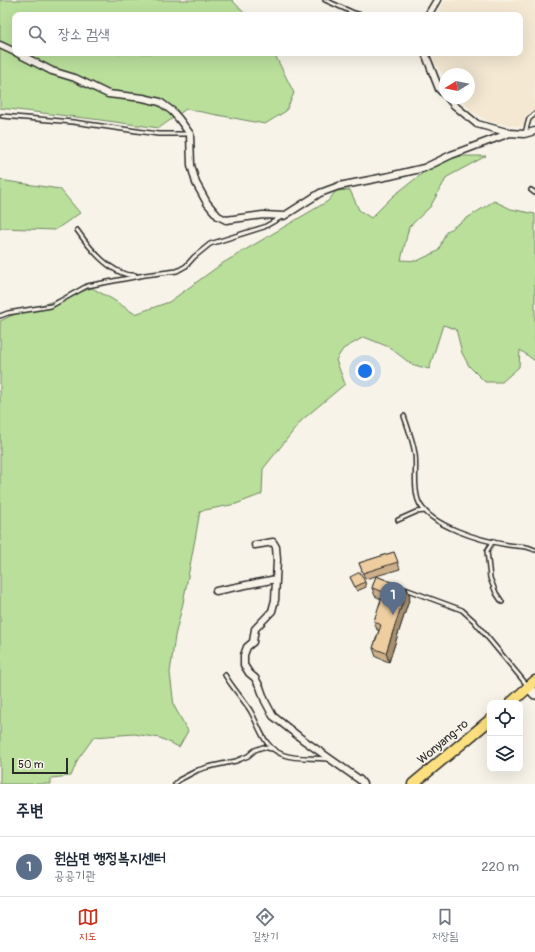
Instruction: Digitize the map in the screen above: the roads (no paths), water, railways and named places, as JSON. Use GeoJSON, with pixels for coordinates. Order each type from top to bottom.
{"type":"FeatureCollection","features":[{"type":"Feature","properties":{"kind":"main road"},"geometry":{"type":"LineString","coordinates":[[515,700],[533,687]]}},
{"type":"Feature","properties":{"kind":"main road","name":"Wonyang-ro"},"geometry":{"type":"LineString","coordinates":[[415,784],[487,723]]}},
{"type":"Feature","properties":{"kind":"street"},"geometry":{"type":"LineString","coordinates":[[430,12],[437,0]]}},
{"type":"Feature","properties":{"kind":"street"},"geometry":{"type":"LineString","coordinates":[[0,45],[12,50]]}},
{"type":"Feature","properties":{"kind":"street"},"geometry":{"type":"LineString","coordinates":[[24,56],[52,71],[75,78],[108,94],[143,98],[160,102],[172,111],[190,134],[191,166],[196,183],[218,216],[226,220],[263,215],[284,216],[320,193],[338,186],[424,168],[457,152],[510,133]]}},
{"type":"Feature","properties":{"kind":"street"},"geometry":{"type":"LineString","coordinates":[[426,56],[439,89]]}},
{"type":"Feature","properties":{"kind":"street"},"geometry":{"type":"LineString","coordinates":[[453,104],[477,124],[510,133],[524,134],[535,131]]}},
{"type":"Feature","properties":{"kind":"street"},"geometry":{"type":"LineString","coordinates":[[255,545],[273,542],[276,548],[275,600],[272,611],[254,629],[253,642],[247,647],[244,655],[244,665],[249,673],[255,678],[273,716],[302,739],[360,780],[363,784]]}},
{"type":"Feature","properties":{"kind":"street"},"geometry":{"type":"LineString","coordinates":[[216,591],[276,579]]}},
{"type":"Feature","properties":{"kind":"lane"},"geometry":{"type":"LineString","coordinates":[[325,0],[352,12]]}},
{"type":"Feature","properties":{"kind":"lane"},"geometry":{"type":"LineString","coordinates":[[524,134],[529,119],[535,114]]}},
{"type":"Feature","properties":{"kind":"lane"},"geometry":{"type":"LineString","coordinates":[[2,116],[73,122],[158,134],[190,134]]}},
{"type":"Feature","properties":{"kind":"lane"},"geometry":{"type":"LineString","coordinates":[[531,190],[535,193]]}},
{"type":"Feature","properties":{"kind":"lane"},"geometry":{"type":"LineString","coordinates":[[0,316],[8,313],[51,306],[87,286],[177,270],[186,266],[194,257],[210,244],[264,227],[284,216]]}},
{"type":"Feature","properties":{"kind":"lane"},"geometry":{"type":"LineString","coordinates":[[76,230],[110,266],[124,274],[138,276]]}},
{"type":"Feature","properties":{"kind":"lane"},"geometry":{"type":"LineString","coordinates":[[404,416],[415,453],[416,490],[418,500],[425,511],[439,522],[462,533],[509,546],[526,547],[535,550]]}},
{"type":"Feature","properties":{"kind":"lane"},"geometry":{"type":"LineString","coordinates":[[398,520],[416,512],[425,511]]}},
{"type":"Feature","properties":{"kind":"lane"},"geometry":{"type":"LineString","coordinates":[[493,541],[487,551],[490,578],[496,593],[502,602]]}},
{"type":"Feature","properties":{"kind":"lane"},"geometry":{"type":"LineString","coordinates":[[401,587],[462,610],[474,621],[533,687]]}},
{"type":"Feature","properties":{"kind":"lane"},"geometry":{"type":"LineString","coordinates":[[225,675],[250,711],[264,739],[272,749]]}},
{"type":"Feature","properties":{"kind":"lane"},"geometry":{"type":"LineString","coordinates":[[175,784],[179,780],[198,770],[236,761],[263,747],[272,749],[283,755],[293,757],[331,760]]}},
{"type":"Feature","properties":{"kind":"place","name":"원삼면 행정복지센터"},"geometry":{"type":"Point","coordinates":[393,615]}}]}
